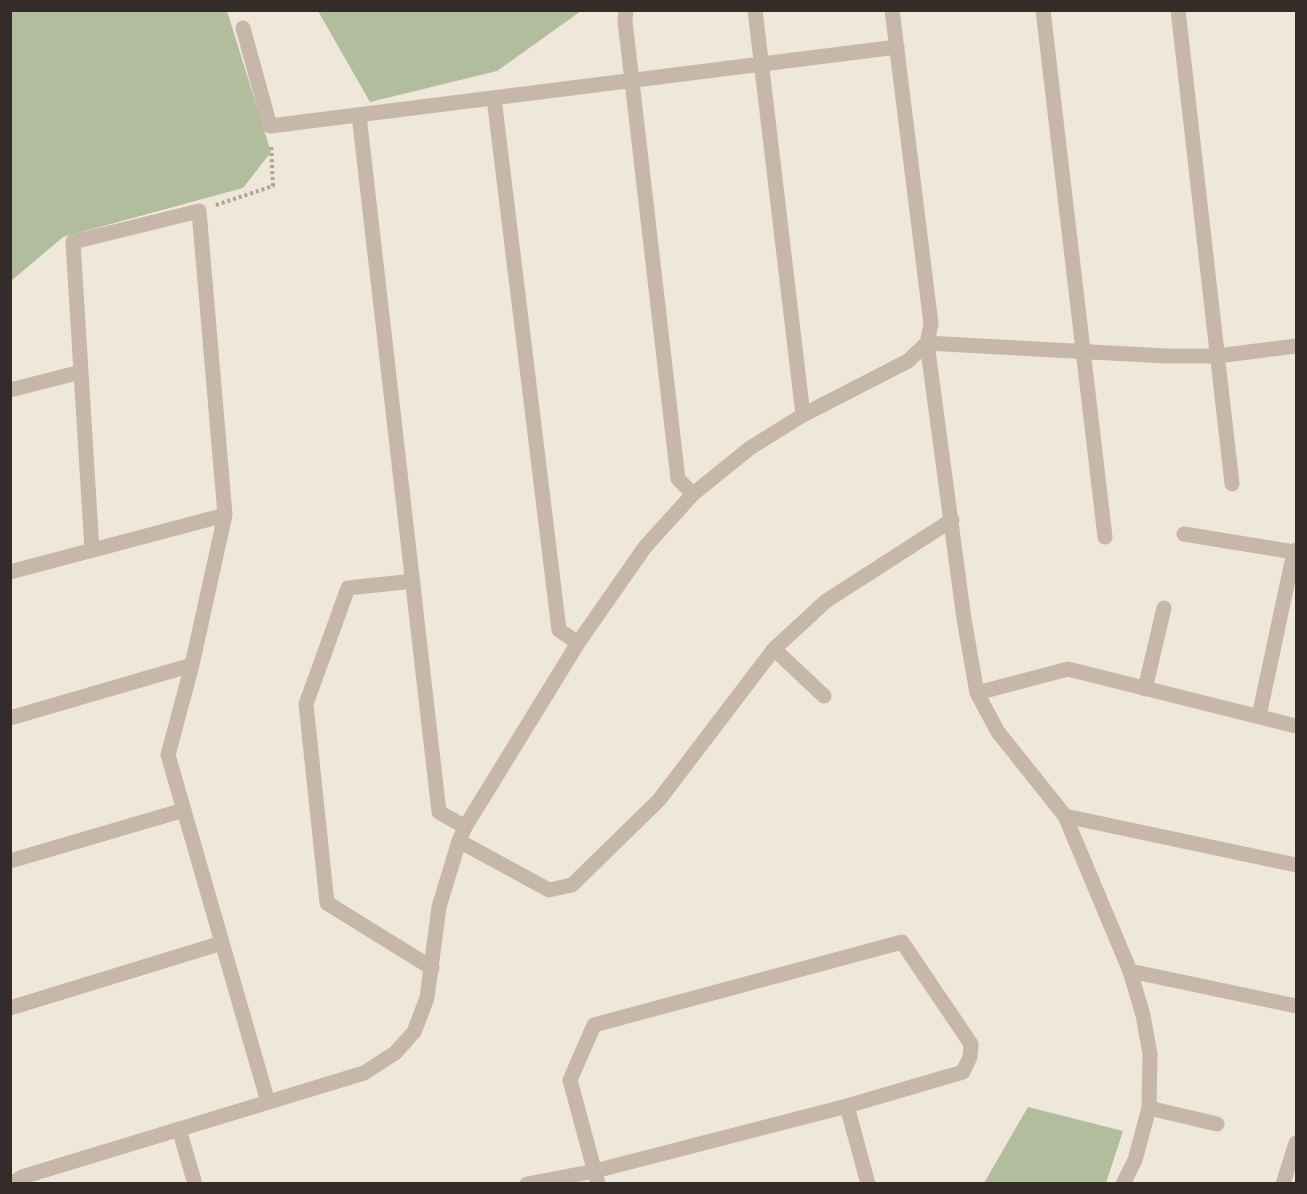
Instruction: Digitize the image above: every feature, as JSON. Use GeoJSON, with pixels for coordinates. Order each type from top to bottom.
{"type":"FeatureCollection","features":[{"type":"Feature","properties":{"kind":"street"},"geometry":{"type":"LineString","coordinates":[[626,10],[625,21],[678,479],[693,494]]}},
{"type":"Feature","properties":{"kind":"street"},"geometry":{"type":"LineString","coordinates":[[755,10],[803,415]]}},
{"type":"Feature","properties":{"kind":"street"},"geometry":{"type":"LineString","coordinates":[[892,10],[931,324],[927,343],[964,620],[977,693],[998,732],[1065,816],[1130,971],[1143,1015],[1150,1054],[1149,1108],[1135,1160],[1123,1184]]}},
{"type":"Feature","properties":{"kind":"street"},"geometry":{"type":"LineString","coordinates":[[1043,10],[1105,537]]}},
{"type":"Feature","properties":{"kind":"street"},"geometry":{"type":"LineString","coordinates":[[1178,10],[1232,484]]}},
{"type":"Feature","properties":{"kind":"street"},"geometry":{"type":"LineString","coordinates":[[243,28],[270,126],[897,47]]}},
{"type":"Feature","properties":{"kind":"street"},"geometry":{"type":"LineString","coordinates":[[494,98],[559,630],[578,643]]}},
{"type":"Feature","properties":{"kind":"street"},"geometry":{"type":"LineString","coordinates":[[359,115],[440,812],[462,834],[549,890],[572,885],[659,800],[774,649],[826,601],[952,520]]}},
{"type":"Feature","properties":{"kind":"street"},"geometry":{"type":"LineString","coordinates":[[92,550],[73,242],[200,211],[225,515],[192,665],[168,755],[268,1102]]}},
{"type":"Feature","properties":{"kind":"street"},"geometry":{"type":"LineString","coordinates":[[11,1184],[22,1178],[364,1073],[395,1053],[414,1032],[427,998],[439,907],[462,834],[578,643],[645,547],[693,494],[750,448],[803,415],[909,361],[927,343],[1165,356],[1217,356],[1296,346]]}},
{"type":"Feature","properties":{"kind":"street"},"geometry":{"type":"LineString","coordinates":[[10,390],[81,372]]}},
{"type":"Feature","properties":{"kind":"street"},"geometry":{"type":"LineString","coordinates":[[10,572],[225,515]]}},
{"type":"Feature","properties":{"kind":"street"},"geometry":{"type":"LineString","coordinates":[[1184,534],[1295,551],[1259,716]]}},
{"type":"Feature","properties":{"kind":"street"},"geometry":{"type":"LineString","coordinates":[[413,581],[348,588],[306,704],[327,903],[432,968]]}},
{"type":"Feature","properties":{"kind":"street"},"geometry":{"type":"LineString","coordinates":[[1145,689],[1164,608]]}},
{"type":"Feature","properties":{"kind":"street"},"geometry":{"type":"LineString","coordinates":[[774,649],[824,696]]}},
{"type":"Feature","properties":{"kind":"street"},"geometry":{"type":"LineString","coordinates":[[10,718],[192,665]]}},
{"type":"Feature","properties":{"kind":"street"},"geometry":{"type":"LineString","coordinates":[[977,693],[1068,669],[1296,726]]}},
{"type":"Feature","properties":{"kind":"street"},"geometry":{"type":"LineString","coordinates":[[10,861],[184,810]]}},
{"type":"Feature","properties":{"kind":"street"},"geometry":{"type":"LineString","coordinates":[[1065,816],[1296,865]]}},
{"type":"Feature","properties":{"kind":"street"},"geometry":{"type":"LineString","coordinates":[[527,1184],[596,1177],[963,1072],[970,1058],[971,1044],[902,942],[594,1025],[570,1080],[596,1177]]}},
{"type":"Feature","properties":{"kind":"street"},"geometry":{"type":"LineString","coordinates":[[10,1008],[222,943]]}},
{"type":"Feature","properties":{"kind":"street"},"geometry":{"type":"LineString","coordinates":[[1130,971],[1296,1006]]}},
{"type":"Feature","properties":{"kind":"street"},"geometry":{"type":"LineString","coordinates":[[847,1106],[868,1184]]}},
{"type":"Feature","properties":{"kind":"street"},"geometry":{"type":"LineString","coordinates":[[1149,1108],[1217,1124]]}},
{"type":"Feature","properties":{"kind":"street"},"geometry":{"type":"LineString","coordinates":[[179,1129],[195,1184]]}},
{"type":"Feature","properties":{"kind":"street"},"geometry":{"type":"LineString","coordinates":[[1283,1184],[1296,1143]]}},
{"type":"Feature","properties":{"kind":"path"},"geometry":{"type":"LineString","coordinates":[[200,211],[273,186],[270,126]]}},
{"type":"Feature","properties":{"kind":"green space"},"geometry":{"type":"Polygon","coordinates":[[[11,11],[227,11],[271,152],[243,188],[63,237],[11,281],[11,11]]]}},
{"type":"Feature","properties":{"kind":"green space"},"geometry":{"type":"Polygon","coordinates":[[[318,11],[581,11],[497,71],[370,102],[318,11]]]}},
{"type":"Feature","properties":{"kind":"green space"},"geometry":{"type":"Polygon","coordinates":[[[1028,1107],[1123,1131],[1106,1183],[984,1183],[1028,1107]]]}}]}
